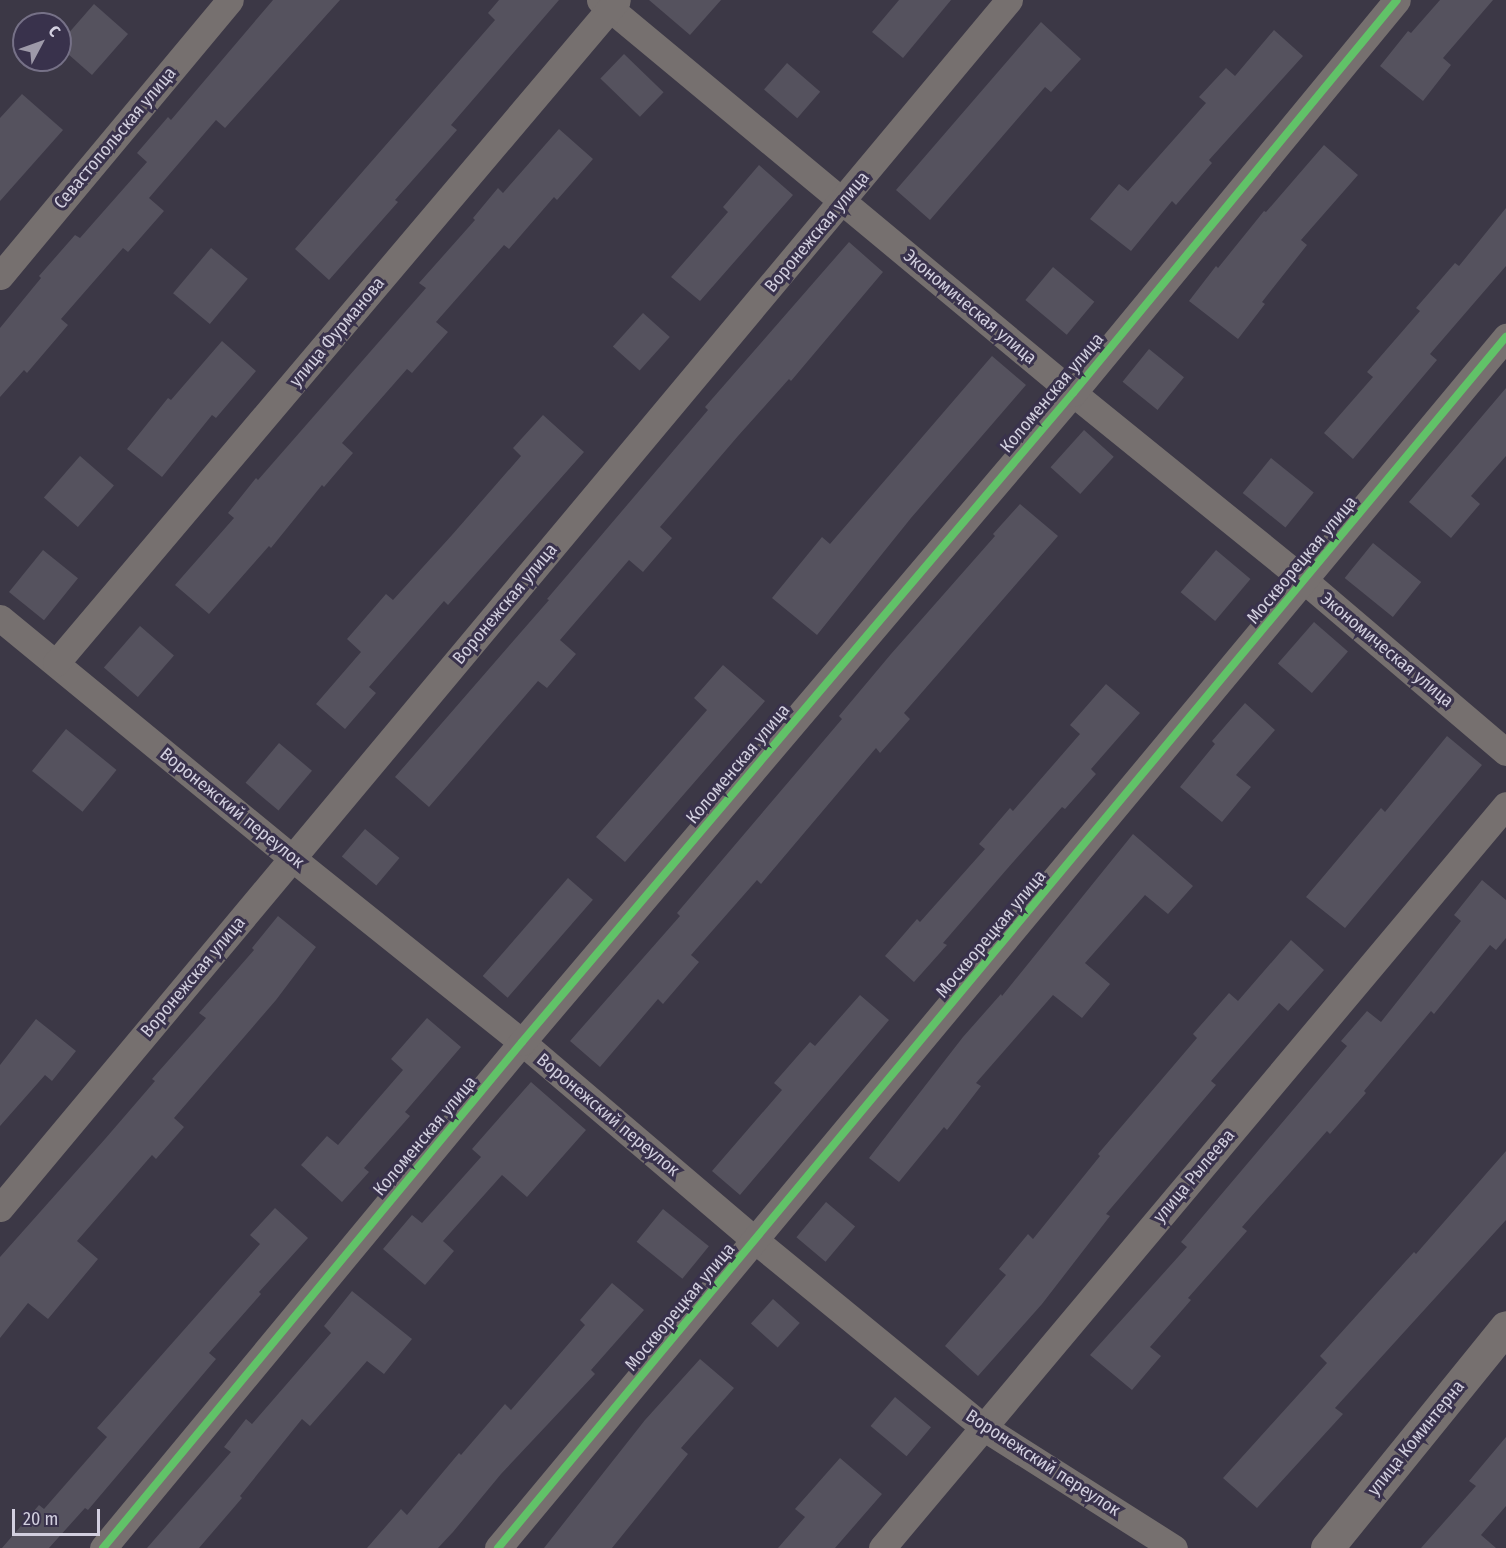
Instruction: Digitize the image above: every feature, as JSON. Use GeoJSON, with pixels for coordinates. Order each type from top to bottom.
{"type":"FeatureCollection","features":[{"type":"Feature","properties":{"kind":"street","name":"Севастопольская улица"},"geometry":{"type":"LineString","coordinates":[[0,276],[230,0]]}},
{"type":"Feature","properties":{"kind":"street","name":"Воронежская улица"},"geometry":{"type":"LineString","coordinates":[[0,1208],[843,202],[1009,0]]}},
{"type":"Feature","properties":{"kind":"street","name":"Коломенская улица"},"geometry":{"type":"LineString","coordinates":[[103,1548],[522,1042],[1073,393],[1397,0]]}},
{"type":"Feature","properties":{"kind":"street","name":"Экономическая улица"},"geometry":{"type":"LineString","coordinates":[[609,3],[843,202],[1305,581],[1506,752]]}},
{"type":"Feature","properties":{"kind":"street","name":"улица Фурманова"},"geometry":{"type":"LineString","coordinates":[[56,663],[609,3]]}},
{"type":"Feature","properties":{"kind":"street","name":"Москворецкая улица"},"geometry":{"type":"LineString","coordinates":[[498,1548],[1506,338]]}},
{"type":"Feature","properties":{"kind":"street","name":"Воронежский переулок"},"geometry":{"type":"LineString","coordinates":[[0,618],[292,858],[522,1042],[756,1240],[983,1427],[1174,1548]]}},
{"type":"Feature","properties":{"kind":"street","name":"улица Рылеева"},"geometry":{"type":"LineString","coordinates":[[882,1548],[1506,805]]}},
{"type":"Feature","properties":{"kind":"street","name":"улица Коминтерна"},"geometry":{"type":"LineString","coordinates":[[1327,1548],[1506,1327]]}},
{"type":"Feature","properties":{"kind":"building"},"geometry":{"type":"Polygon","coordinates":[[[273,0],[340,0],[225,128],[216,120],[149,198],[164,211],[128,252],[123,248],[61,319],[68,325],[27,373],[24,370],[0,397],[0,328],[41,278],[39,276],[75,235],[80,238],[147,162],[137,153],[168,117],[171,120],[273,0]]]}},
{"type":"Feature","properties":{"kind":"building"},"geometry":{"type":"Polygon","coordinates":[[[499,0],[559,0],[451,125],[457,130],[395,200],[398,202],[329,280],[295,249],[495,20],[488,13],[499,0]]]}},
{"type":"Feature","properties":{"kind":"building"},"geometry":{"type":"Polygon","coordinates":[[[649,0],[721,0],[690,35],[649,0]]]}},
{"type":"Feature","properties":{"kind":"building"},"geometry":{"type":"Polygon","coordinates":[[[899,0],[951,0],[903,58],[872,32],[899,0]]]}},
{"type":"Feature","properties":{"kind":"building"},"geometry":{"type":"Polygon","coordinates":[[[1440,0],[1493,0],[1443,58],[1451,65],[1423,101],[1380,66],[1408,31],[1411,33],[1440,0]]]}},
{"type":"Feature","properties":{"kind":"building"},"geometry":{"type":"Polygon","coordinates":[[[94,4],[128,34],[92,75],[72,58],[72,29],[94,4]]]}},
{"type":"Feature","properties":{"kind":"building"},"geometry":{"type":"Polygon","coordinates":[[[1041,22],[1081,59],[1051,92],[1045,87],[930,220],[896,190],[1041,22]]]}},
{"type":"Feature","properties":{"kind":"building"},"geometry":{"type":"Polygon","coordinates":[[[1274,30],[1303,56],[1209,160],[1212,163],[1176,205],[1172,201],[1131,251],[1090,219],[1119,184],[1128,191],[1206,103],[1199,97],[1226,68],[1235,76],[1274,30]]]}},
{"type":"Feature","properties":{"kind":"building"},"geometry":{"type":"Polygon","coordinates":[[[624,54],[664,92],[640,117],[600,78],[624,54]]]}},
{"type":"Feature","properties":{"kind":"building"},"geometry":{"type":"Polygon","coordinates":[[[787,63],[820,92],[797,118],[764,89],[787,63]]]}},
{"type":"Feature","properties":{"kind":"building"},"geometry":{"type":"Polygon","coordinates":[[[22,94],[63,130],[0,201],[0,118],[22,94]]]}},
{"type":"Feature","properties":{"kind":"building"},"geometry":{"type":"Polygon","coordinates":[[[559,129],[593,159],[557,200],[554,197],[509,249],[504,245],[436,322],[448,332],[412,373],[407,369],[342,443],[353,453],[324,487],[322,485],[271,548],[269,546],[209,614],[175,585],[234,518],[228,513],[256,478],[258,480],[426,288],[419,283],[475,220],[473,218],[498,188],[503,193],[559,129]]]}},
{"type":"Feature","properties":{"kind":"building"},"geometry":{"type":"Polygon","coordinates":[[[1324,145],[1358,175],[1301,240],[1307,245],[1262,302],[1265,304],[1238,339],[1189,301],[1216,266],[1218,268],[1264,211],[1266,212],[1324,145]]]}},
{"type":"Feature","properties":{"kind":"building"},"geometry":{"type":"Polygon","coordinates":[[[759,165],[793,195],[700,301],[671,277],[728,212],[723,207],[759,165]]]}},
{"type":"Feature","properties":{"kind":"building"},"geometry":{"type":"Polygon","coordinates":[[[1506,208],[1506,266],[1430,354],[1437,360],[1353,459],[1324,433],[1373,377],[1367,372],[1420,311],[1416,308],[1455,263],[1459,266],[1506,208]]]}},
{"type":"Feature","properties":{"kind":"building"},"geometry":{"type":"Polygon","coordinates":[[[849,242],[883,272],[791,381],[789,379],[660,527],[672,538],[643,572],[629,560],[560,640],[576,654],[547,688],[538,681],[429,807],[395,777],[549,600],[547,599],[708,410],[705,407],[849,242]]]}},
{"type":"Feature","properties":{"kind":"building"},"geometry":{"type":"Polygon","coordinates":[[[211,248],[248,279],[210,324],[173,293],[211,248]]]}},
{"type":"Feature","properties":{"kind":"building"},"geometry":{"type":"Polygon","coordinates":[[[1053,267],[1094,302],[1067,335],[1025,300],[1053,267]]]}},
{"type":"Feature","properties":{"kind":"building"},"geometry":{"type":"Polygon","coordinates":[[[643,313],[670,337],[640,371],[613,346],[643,313]]]}},
{"type":"Feature","properties":{"kind":"building"},"geometry":{"type":"Polygon","coordinates":[[[222,341],[256,371],[216,418],[212,415],[162,477],[127,449],[168,398],[171,400],[222,341]]]}},
{"type":"Feature","properties":{"kind":"building"},"geometry":{"type":"Polygon","coordinates":[[[1149,349],[1184,377],[1158,410],[1123,382],[1149,349]]]}},
{"type":"Feature","properties":{"kind":"building"},"geometry":{"type":"Polygon","coordinates":[[[992,356],[1026,385],[911,518],[817,635],[772,598],[822,537],[830,544],[992,356]]]}},
{"type":"Feature","properties":{"kind":"building"},"geometry":{"type":"Polygon","coordinates":[[[1506,388],[1506,456],[1471,496],[1480,504],[1451,538],[1409,502],[1506,388]]]}},
{"type":"Feature","properties":{"kind":"building"},"geometry":{"type":"Polygon","coordinates":[[[543,415],[584,452],[448,605],[444,601],[369,687],[376,693],[345,729],[316,704],[361,652],[347,639],[386,594],[393,600],[452,535],[521,456],[513,448],[543,415]]]}},
{"type":"Feature","properties":{"kind":"building"},"geometry":{"type":"Polygon","coordinates":[[[1084,430],[1114,457],[1080,494],[1051,467],[1084,430]]]}},
{"type":"Feature","properties":{"kind":"building"},"geometry":{"type":"Polygon","coordinates":[[[80,456],[114,486],[78,527],[44,498],[80,456]]]}},
{"type":"Feature","properties":{"kind":"building"},"geometry":{"type":"Polygon","coordinates":[[[1271,458],[1314,493],[1285,528],[1243,493],[1271,458]]]}},
{"type":"Feature","properties":{"kind":"building"},"geometry":{"type":"Polygon","coordinates":[[[1020,504],[1058,536],[904,713],[910,719],[880,753],[876,748],[761,884],[757,880],[691,955],[699,962],[663,1004],[658,999],[600,1067],[570,1041],[680,916],[677,913],[842,719],[839,716],[1020,504]]]}},
{"type":"Feature","properties":{"kind":"building"},"geometry":{"type":"Polygon","coordinates":[[[1373,543],[1421,582],[1393,617],[1345,578],[1373,543]]]}},
{"type":"Feature","properties":{"kind":"building"},"geometry":{"type":"Polygon","coordinates":[[[43,550],[78,578],[44,620],[9,592],[43,550]]]}},
{"type":"Feature","properties":{"kind":"building"},"geometry":{"type":"Polygon","coordinates":[[[1216,550],[1250,579],[1215,621],[1181,592],[1216,550]]]}},
{"type":"Feature","properties":{"kind":"building"},"geometry":{"type":"Polygon","coordinates":[[[1314,622],[1348,652],[1312,693],[1278,664],[1314,622]]]}},
{"type":"Feature","properties":{"kind":"building"},"geometry":{"type":"Polygon","coordinates":[[[140,626],[174,656],[138,697],[104,668],[140,626]]]}},
{"type":"Feature","properties":{"kind":"building"},"geometry":{"type":"Polygon","coordinates":[[[723,665],[765,701],[625,862],[596,837],[707,710],[694,698],[723,665]]]}},
{"type":"Feature","properties":{"kind":"building"},"geometry":{"type":"Polygon","coordinates":[[[1106,684],[1140,713],[1091,769],[1096,774],[1065,809],[1062,807],[1007,869],[943,943],[947,945],[914,982],[885,956],[917,919],[920,922],[985,849],[979,844],[1010,808],[1013,811],[1080,734],[1070,725],[1106,684]]]}},
{"type":"Feature","properties":{"kind":"building"},"geometry":{"type":"Polygon","coordinates":[[[1245,703],[1275,730],[1236,775],[1251,787],[1222,822],[1180,787],[1215,744],[1212,741],[1245,703]]]}},
{"type":"Feature","properties":{"kind":"building"},"geometry":{"type":"Polygon","coordinates":[[[66,729],[117,770],[83,812],[32,771],[66,729]]]}},
{"type":"Feature","properties":{"kind":"building"},"geometry":{"type":"Polygon","coordinates":[[[1447,736],[1482,765],[1345,928],[1306,897],[1381,808],[1385,812],[1447,736]]]}},
{"type":"Feature","properties":{"kind":"building"},"geometry":{"type":"Polygon","coordinates":[[[279,743],[312,771],[279,810],[246,783],[279,743]]]}},
{"type":"Feature","properties":{"kind":"building"},"geometry":{"type":"Polygon","coordinates":[[[365,829],[399,858],[376,886],[342,857],[365,829]]]}},
{"type":"Feature","properties":{"kind":"building"},"geometry":{"type":"Polygon","coordinates":[[[1133,834],[1193,886],[1168,914],[1145,895],[1085,963],[1110,984],[1082,1018],[1053,995],[976,1083],[981,1086],[947,1130],[944,1127],[899,1182],[869,1158],[963,1037],[1001,994],[1002,996],[1133,834]]]}},
{"type":"Feature","properties":{"kind":"building"},"geometry":{"type":"Polygon","coordinates":[[[568,878],[593,900],[508,998],[483,976],[568,878]]]}},
{"type":"Feature","properties":{"kind":"building"},"geometry":{"type":"Polygon","coordinates":[[[1482,880],[1506,900],[1506,938],[1496,950],[1490,945],[1434,1014],[1431,1011],[1364,1091],[1366,1093],[1330,1134],[1327,1131],[1242,1227],[1247,1231],[1188,1298],[1191,1300],[1150,1347],[1161,1356],[1132,1390],[1090,1355],[1187,1247],[1181,1242],[1347,1046],[1341,1041],[1367,1011],[1381,1022],[1461,921],[1454,915],[1482,880]]]}},
{"type":"Feature","properties":{"kind":"building"},"geometry":{"type":"Polygon","coordinates":[[[278,916],[316,947],[276,1000],[174,1118],[184,1127],[156,1159],[152,1155],[77,1241],[98,1259],[48,1319],[28,1303],[0,1338],[0,1257],[155,1081],[152,1079],[206,1018],[199,1013],[254,950],[252,948],[278,916]]]}},
{"type":"Feature","properties":{"kind":"building"},"geometry":{"type":"Polygon","coordinates":[[[1291,940],[1324,970],[1288,1011],[1279,1003],[1211,1081],[1216,1085],[1106,1214],[1110,1216],[1042,1304],[978,1376],[945,1346],[1006,1275],[999,1269],[1028,1234],[1033,1239],[1100,1156],[1098,1154],[1197,1038],[1193,1034],[1229,993],[1238,1001],[1291,940]]]}},
{"type":"Feature","properties":{"kind":"building"},"geometry":{"type":"Polygon","coordinates":[[[860,995],[889,1020],[740,1195],[712,1171],[782,1090],[774,1083],[810,1042],[815,1046],[860,995]]]}},
{"type":"Feature","properties":{"kind":"building"},"geometry":{"type":"Polygon","coordinates":[[[427,1018],[461,1047],[405,1112],[410,1116],[364,1168],[369,1172],[342,1202],[301,1165],[327,1136],[338,1145],[403,1070],[391,1059],[427,1018]]]}},
{"type":"Feature","properties":{"kind":"building"},"geometry":{"type":"Polygon","coordinates":[[[36,1019],[76,1051],[52,1081],[45,1075],[0,1126],[0,1065],[36,1019]]]}},
{"type":"Feature","properties":{"kind":"building"},"geometry":{"type":"Polygon","coordinates":[[[531,1082],[586,1130],[527,1197],[502,1175],[443,1241],[454,1251],[425,1285],[383,1249],[412,1215],[422,1223],[481,1157],[472,1149],[531,1082]]]}},
{"type":"Feature","properties":{"kind":"building"},"geometry":{"type":"Polygon","coordinates":[[[1506,1151],[1506,1220],[1335,1408],[1343,1414],[1257,1508],[1223,1478],[1327,1363],[1320,1356],[1414,1252],[1416,1254],[1506,1151]]]}},
{"type":"Feature","properties":{"kind":"building"},"geometry":{"type":"Polygon","coordinates":[[[826,1202],[855,1226],[826,1262],[796,1237],[826,1202]]]}},
{"type":"Feature","properties":{"kind":"building"},"geometry":{"type":"Polygon","coordinates":[[[275,1208],[308,1238],[259,1292],[261,1294],[209,1353],[216,1359],[88,1510],[85,1508],[49,1548],[2,1548],[39,1505],[44,1509],[107,1437],[97,1428],[260,1244],[250,1235],[275,1208]]]}},
{"type":"Feature","properties":{"kind":"building"},"geometry":{"type":"Polygon","coordinates":[[[663,1209],[709,1246],[682,1279],[637,1242],[663,1209]]]}},
{"type":"Feature","properties":{"kind":"building"},"geometry":{"type":"Polygon","coordinates":[[[612,1283],[644,1310],[591,1370],[595,1374],[501,1474],[453,1532],[438,1548],[367,1548],[401,1509],[407,1515],[459,1453],[461,1455],[505,1404],[511,1410],[585,1325],[580,1320],[612,1283]]]}},
{"type":"Feature","properties":{"kind":"building"},"geometry":{"type":"Polygon","coordinates":[[[352,1291],[412,1339],[384,1374],[367,1361],[310,1426],[302,1419],[240,1496],[242,1498],[199,1548],[147,1548],[231,1452],[224,1447],[246,1419],[252,1424],[331,1333],[324,1326],[352,1291]]]}},
{"type":"Feature","properties":{"kind":"building"},"geometry":{"type":"Polygon","coordinates":[[[773,1299],[800,1323],[778,1348],[751,1324],[773,1299]]]}},
{"type":"Feature","properties":{"kind":"building"},"geometry":{"type":"Polygon","coordinates":[[[700,1359],[734,1388],[681,1448],[688,1454],[612,1548],[544,1548],[645,1420],[700,1359]]]}},
{"type":"Feature","properties":{"kind":"building"},"geometry":{"type":"Polygon","coordinates":[[[895,1397],[931,1427],[907,1456],[871,1426],[895,1397]]]}},
{"type":"Feature","properties":{"kind":"building"},"geometry":{"type":"Polygon","coordinates":[[[1506,1437],[1506,1506],[1481,1535],[1496,1548],[1421,1548],[1476,1486],[1469,1481],[1506,1437]]]}},
{"type":"Feature","properties":{"kind":"building"},"geometry":{"type":"Polygon","coordinates":[[[840,1458],[882,1494],[835,1548],[778,1548],[805,1517],[795,1509],[840,1458]]]}},
{"type":"Feature","properties":{"kind":"cycle path"},"geometry":{"type":"LineString","coordinates":[[103,1548],[522,1042],[1073,393],[1397,0]]}},
{"type":"Feature","properties":{"kind":"cycle path"},"geometry":{"type":"LineString","coordinates":[[498,1548],[1506,337]]}}]}
